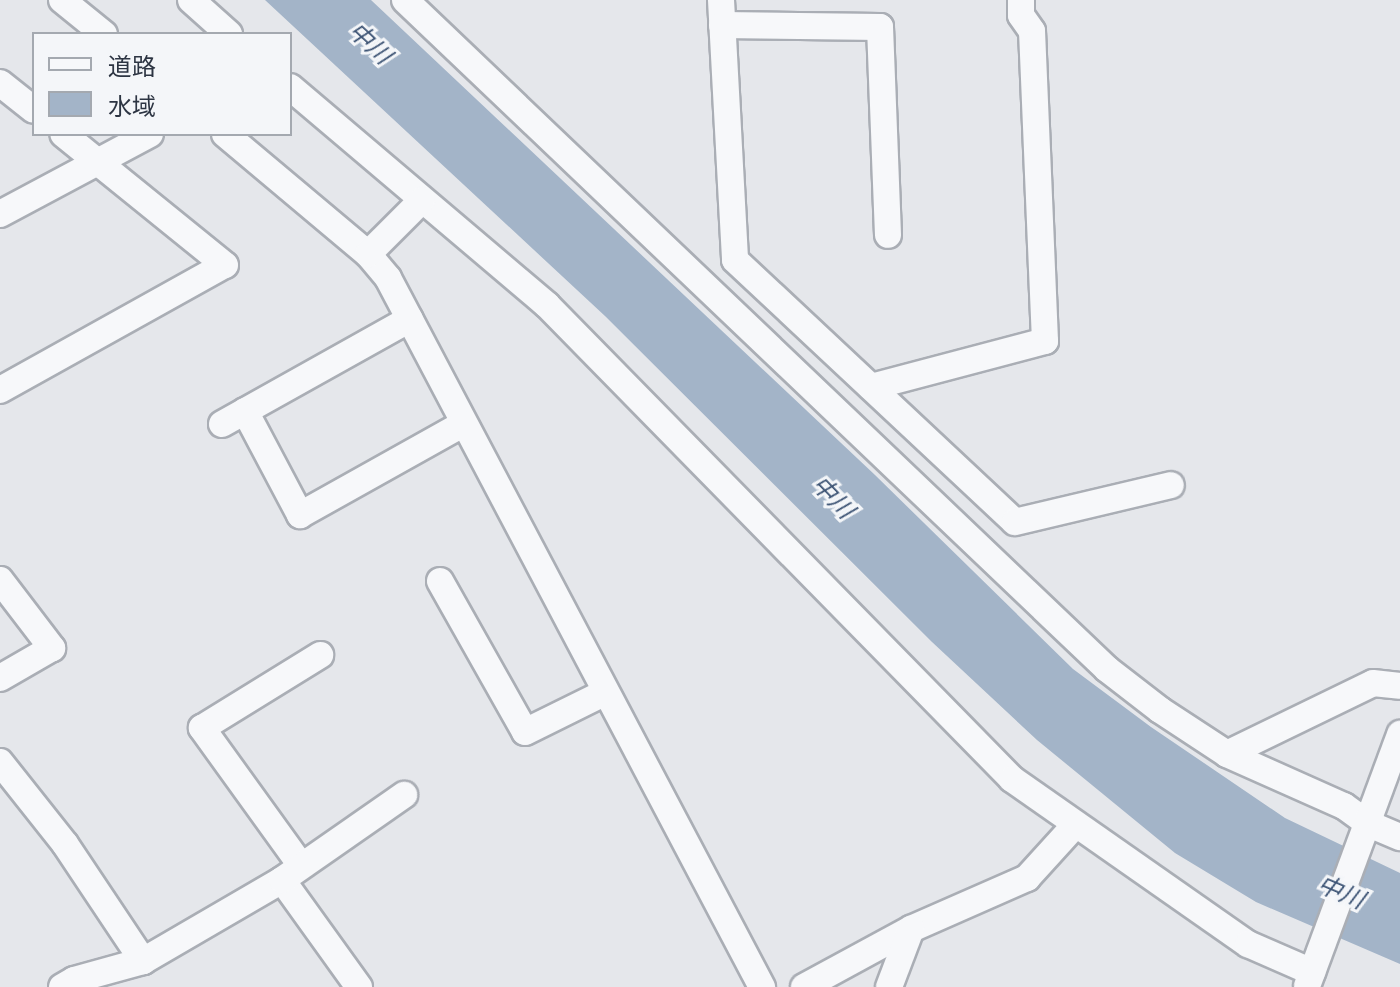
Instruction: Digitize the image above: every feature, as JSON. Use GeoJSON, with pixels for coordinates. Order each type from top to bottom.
{"type":"FeatureCollection","features":[{"type":"Feature","properties":{"kind":"street"},"geometry":{"type":"LineString","coordinates":[[62,0],[102,32]]}},
{"type":"Feature","properties":{"kind":"street"},"geometry":{"type":"LineString","coordinates":[[191,0],[227,32]]}},
{"type":"Feature","properties":{"kind":"street"},"geometry":{"type":"LineString","coordinates":[[405,0],[829,400],[1064,629],[1160,710],[1227,754],[1344,806],[1366,831],[1400,837]]}},
{"type":"Feature","properties":{"kind":"street"},"geometry":{"type":"LineString","coordinates":[[871,387],[1045,341],[1032,31],[1021,15],[1021,0]]}},
{"type":"Feature","properties":{"kind":"street"},"geometry":{"type":"LineString","coordinates":[[888,235],[880,27],[722,13],[735,260],[1015,522],[1171,485]]}},
{"type":"Feature","properties":{"kind":"street"},"geometry":{"type":"LineString","coordinates":[[0,83],[32,108]]}},
{"type":"Feature","properties":{"kind":"street"},"geometry":{"type":"LineString","coordinates":[[292,89],[547,305],[1012,779],[1248,944],[1312,973],[1400,734]]}},
{"type":"Feature","properties":{"kind":"street"},"geometry":{"type":"LineString","coordinates":[[0,390],[225,265],[66,136]]}},
{"type":"Feature","properties":{"kind":"street"},"geometry":{"type":"LineString","coordinates":[[0,214],[146,136]]}},
{"type":"Feature","properties":{"kind":"street"},"geometry":{"type":"LineString","coordinates":[[227,136],[368,254],[388,278],[606,692],[631,732],[762,987]]}},
{"type":"Feature","properties":{"kind":"street"},"geometry":{"type":"LineString","coordinates":[[368,254],[422,200]]}},
{"type":"Feature","properties":{"kind":"street"},"geometry":{"type":"LineString","coordinates":[[410,319],[234,418],[300,515],[463,424]]}},
{"type":"Feature","properties":{"kind":"street"},"geometry":{"type":"LineString","coordinates":[[0,580],[52,648],[0,678]]}},
{"type":"Feature","properties":{"kind":"street"},"geometry":{"type":"LineString","coordinates":[[440,581],[525,732],[606,692]]}},
{"type":"Feature","properties":{"kind":"street"},"geometry":{"type":"LineString","coordinates":[[320,655],[202,728],[359,987]]}},
{"type":"Feature","properties":{"kind":"street"},"geometry":{"type":"LineString","coordinates":[[1227,754],[1373,683],[1400,686]]}},
{"type":"Feature","properties":{"kind":"street"},"geometry":{"type":"LineString","coordinates":[[0,762],[65,844],[143,961]]}},
{"type":"Feature","properties":{"kind":"street"},"geometry":{"type":"LineString","coordinates":[[62,987],[74,980],[143,961],[291,872],[404,795]]}},
{"type":"Feature","properties":{"kind":"street"},"geometry":{"type":"LineString","coordinates":[[804,987],[911,929],[1027,878],[1075,825]]}},
{"type":"Feature","properties":{"kind":"street"},"geometry":{"type":"LineString","coordinates":[[889,987],[911,929]]}},
{"type":"Feature","properties":{"kind":"water","name":"中川"},"geometry":{"type":"Polygon","coordinates":[[[265,0],[371,0],[875,475],[1073,669],[1151,727],[1285,818],[1400,873],[1400,964],[1256,902],[1175,853],[1037,740],[932,642],[605,316],[265,0]]]}}]}
